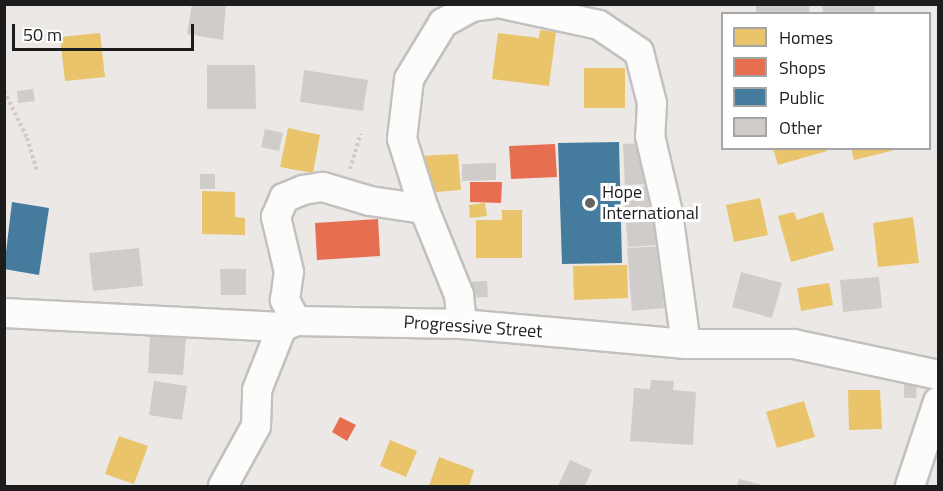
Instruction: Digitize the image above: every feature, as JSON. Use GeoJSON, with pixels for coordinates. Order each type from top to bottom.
{"type":"FeatureCollection","features":[{"type":"Feature","properties":{"kind":"street"},"geometry":{"type":"LineString","coordinates":[[462,324],[459,295],[424,209],[402,139],[409,79],[443,23],[472,7],[493,4]]}},
{"type":"Feature","properties":{"kind":"street"},"geometry":{"type":"LineString","coordinates":[[503,4],[599,25],[639,52],[652,103],[650,136],[668,213],[686,344]]}},
{"type":"Feature","properties":{"kind":"street"},"geometry":{"type":"LineString","coordinates":[[223,486],[255,426],[257,390],[289,324],[285,300],[289,272],[276,217],[284,198],[303,190],[323,187],[424,209]]}},
{"type":"Feature","properties":{"kind":"street","name":"Progressive Street"},"geometry":{"type":"LineString","coordinates":[[4,313],[289,324],[462,324],[686,344],[794,344],[939,375]]}},
{"type":"Feature","properties":{"kind":"street"},"geometry":{"type":"LineString","coordinates":[[910,486],[939,402]]}},
{"type":"Feature","properties":{"kind":"path"},"geometry":{"type":"LineString","coordinates":[[4,91],[27,138],[37,171]]}},
{"type":"Feature","properties":{"kind":"path"},"geometry":{"type":"LineString","coordinates":[[347,193],[362,134]]}},
{"type":"Feature","properties":{"kind":"building: Homes"},"geometry":{"type":"Polygon","coordinates":[[[540,30],[556,32],[549,86],[492,79],[498,33],[539,38],[540,30]]]}},
{"type":"Feature","properties":{"kind":"building: Homes"},"geometry":{"type":"Polygon","coordinates":[[[100,33],[105,77],[65,81],[60,37],[100,33]]]}},
{"type":"Feature","properties":{"kind":"building: Homes"},"geometry":{"type":"Polygon","coordinates":[[[584,68],[625,68],[625,108],[584,108],[584,68]]]}},
{"type":"Feature","properties":{"kind":"building: Homes"},"geometry":{"type":"Polygon","coordinates":[[[288,128],[320,135],[313,173],[280,167],[288,128]]]}},
{"type":"Feature","properties":{"kind":"building: Homes"},"geometry":{"type":"Polygon","coordinates":[[[774,150],[827,151],[778,165],[774,150]]]}},
{"type":"Feature","properties":{"kind":"building: Homes"},"geometry":{"type":"Polygon","coordinates":[[[852,150],[895,150],[854,160],[852,150]]]}},
{"type":"Feature","properties":{"kind":"building: Homes"},"geometry":{"type":"Polygon","coordinates":[[[458,154],[461,190],[423,193],[420,156],[458,154]]]}},
{"type":"Feature","properties":{"kind":"building: Homes"},"geometry":{"type":"Polygon","coordinates":[[[202,191],[235,192],[235,217],[245,218],[245,235],[202,234],[202,191]]]}},
{"type":"Feature","properties":{"kind":"building: Homes"},"geometry":{"type":"Polygon","coordinates":[[[760,198],[768,235],[734,242],[726,205],[760,198]]]}},
{"type":"Feature","properties":{"kind":"building: Homes"},"geometry":{"type":"Polygon","coordinates":[[[485,203],[487,216],[470,218],[469,205],[485,203]]]}},
{"type":"Feature","properties":{"kind":"building: Homes"},"geometry":{"type":"Polygon","coordinates":[[[502,210],[522,210],[522,258],[476,258],[476,220],[502,220],[502,210]]]}},
{"type":"Feature","properties":{"kind":"building: Homes"},"geometry":{"type":"Polygon","coordinates":[[[794,212],[797,220],[823,212],[834,250],[791,262],[778,216],[794,212]]]}},
{"type":"Feature","properties":{"kind":"building: Homes"},"geometry":{"type":"Polygon","coordinates":[[[913,217],[919,263],[878,267],[873,223],[913,217]]]}},
{"type":"Feature","properties":{"kind":"building: Homes"},"geometry":{"type":"Polygon","coordinates":[[[627,265],[628,298],[574,300],[573,266],[627,265]]]}},
{"type":"Feature","properties":{"kind":"building: Homes"},"geometry":{"type":"Polygon","coordinates":[[[829,283],[833,305],[801,311],[797,288],[829,283]]]}},
{"type":"Feature","properties":{"kind":"building: Homes"},"geometry":{"type":"Polygon","coordinates":[[[848,390],[880,390],[882,429],[849,430],[848,390]]]}},
{"type":"Feature","properties":{"kind":"building: Homes"},"geometry":{"type":"Polygon","coordinates":[[[804,401],[815,437],[777,448],[766,412],[804,401]]]}},
{"type":"Feature","properties":{"kind":"building: Homes"},"geometry":{"type":"Polygon","coordinates":[[[119,436],[148,446],[134,484],[105,474],[119,436]]]}},
{"type":"Feature","properties":{"kind":"building: Homes"},"geometry":{"type":"Polygon","coordinates":[[[390,440],[417,451],[406,477],[380,466],[390,440]]]}},
{"type":"Feature","properties":{"kind":"building: Homes"},"geometry":{"type":"Polygon","coordinates":[[[439,457],[474,470],[469,486],[429,486],[439,457]]]}},
{"type":"Feature","properties":{"kind":"building: Shops"},"geometry":{"type":"Polygon","coordinates":[[[555,144],[557,177],[511,179],[509,146],[555,144]]]}},
{"type":"Feature","properties":{"kind":"building: Shops"},"geometry":{"type":"Polygon","coordinates":[[[470,182],[502,182],[501,203],[470,202],[470,182]]]}},
{"type":"Feature","properties":{"kind":"building: Shops"},"geometry":{"type":"Polygon","coordinates":[[[378,219],[380,256],[317,260],[315,223],[378,219]]]}},
{"type":"Feature","properties":{"kind":"building: Shops"},"geometry":{"type":"Polygon","coordinates":[[[340,417],[356,425],[347,441],[332,432],[340,417]]]}},
{"type":"Feature","properties":{"kind":"building: Public","name":"Hope International"},"geometry":{"type":"Polygon","coordinates":[[[619,142],[622,263],[562,264],[558,143],[619,142]]]}},
{"type":"Feature","properties":{"kind":"building: Public"},"geometry":{"type":"Polygon","coordinates":[[[12,202],[49,208],[39,275],[4,269],[12,202]]]}},
{"type":"Feature","properties":{"kind":"building: Other"},"geometry":{"type":"Polygon","coordinates":[[[192,4],[226,4],[223,40],[187,34],[192,4]]]}},
{"type":"Feature","properties":{"kind":"building: Other"},"geometry":{"type":"Polygon","coordinates":[[[756,4],[809,4],[810,12],[756,12],[756,4]]]}},
{"type":"Feature","properties":{"kind":"building: Other"},"geometry":{"type":"Polygon","coordinates":[[[822,4],[874,4],[875,12],[823,12],[822,4]]]}},
{"type":"Feature","properties":{"kind":"building: Other"},"geometry":{"type":"Polygon","coordinates":[[[207,65],[255,65],[256,109],[207,109],[207,65]]]}},
{"type":"Feature","properties":{"kind":"building: Other"},"geometry":{"type":"Polygon","coordinates":[[[304,70],[368,80],[363,111],[300,102],[304,70]]]}},
{"type":"Feature","properties":{"kind":"building: Other"},"geometry":{"type":"Polygon","coordinates":[[[33,89],[35,101],[18,103],[17,91],[33,89]]]}},
{"type":"Feature","properties":{"kind":"building: Other"},"geometry":{"type":"Polygon","coordinates":[[[265,129],[283,133],[279,151],[261,147],[265,129]]]}},
{"type":"Feature","properties":{"kind":"building: Other"},"geometry":{"type":"Polygon","coordinates":[[[645,143],[647,184],[625,185],[623,144],[645,143]]]}},
{"type":"Feature","properties":{"kind":"building: Other"},"geometry":{"type":"Polygon","coordinates":[[[496,163],[496,180],[462,181],[462,164],[496,163]]]}},
{"type":"Feature","properties":{"kind":"building: Other"},"geometry":{"type":"Polygon","coordinates":[[[200,174],[215,174],[215,189],[200,189],[200,174]]]}},
{"type":"Feature","properties":{"kind":"building: Other"},"geometry":{"type":"Polygon","coordinates":[[[648,186],[650,219],[626,220],[624,188],[648,186]]]}},
{"type":"Feature","properties":{"kind":"building: Other"},"geometry":{"type":"Polygon","coordinates":[[[656,221],[658,245],[628,247],[626,223],[656,221]]]}},
{"type":"Feature","properties":{"kind":"building: Other"},"geometry":{"type":"Polygon","coordinates":[[[660,246],[664,308],[632,311],[627,248],[660,246]]]}},
{"type":"Feature","properties":{"kind":"building: Other"},"geometry":{"type":"Polygon","coordinates":[[[139,248],[143,286],[93,291],[89,253],[139,248]]]}},
{"type":"Feature","properties":{"kind":"building: Other"},"geometry":{"type":"Polygon","coordinates":[[[220,269],[246,269],[246,295],[221,295],[220,269]]]}},
{"type":"Feature","properties":{"kind":"building: Other"},"geometry":{"type":"Polygon","coordinates":[[[741,272],[782,283],[772,318],[732,307],[741,272]]]}},
{"type":"Feature","properties":{"kind":"building: Other"},"geometry":{"type":"Polygon","coordinates":[[[879,277],[882,308],[843,312],[840,280],[879,277]]]}},
{"type":"Feature","properties":{"kind":"building: Other"},"geometry":{"type":"Polygon","coordinates":[[[487,281],[488,297],[464,298],[464,282],[487,281]]]}},
{"type":"Feature","properties":{"kind":"building: Other"},"geometry":{"type":"Polygon","coordinates":[[[150,335],[186,337],[183,375],[148,373],[150,335]]]}},
{"type":"Feature","properties":{"kind":"building: Other"},"geometry":{"type":"Polygon","coordinates":[[[651,380],[674,381],[673,390],[696,392],[693,445],[630,441],[634,388],[650,389],[651,380]]]}},
{"type":"Feature","properties":{"kind":"building: Other"},"geometry":{"type":"Polygon","coordinates":[[[154,381],[187,386],[182,420],[149,415],[154,381]]]}},
{"type":"Feature","properties":{"kind":"building: Other"},"geometry":{"type":"Polygon","coordinates":[[[904,384],[917,385],[916,398],[904,398],[904,384]]]}},
{"type":"Feature","properties":{"kind":"building: Other"},"geometry":{"type":"Polygon","coordinates":[[[570,460],[592,470],[585,486],[558,486],[570,460]]]}},
{"type":"Feature","properties":{"kind":"building: Other"},"geometry":{"type":"Polygon","coordinates":[[[739,479],[766,486],[737,486],[739,479]]]}},
{"type":"Feature","properties":{"kind":"place","name":"Hope International"},"geometry":{"type":"Point","coordinates":[590,203]}}]}
